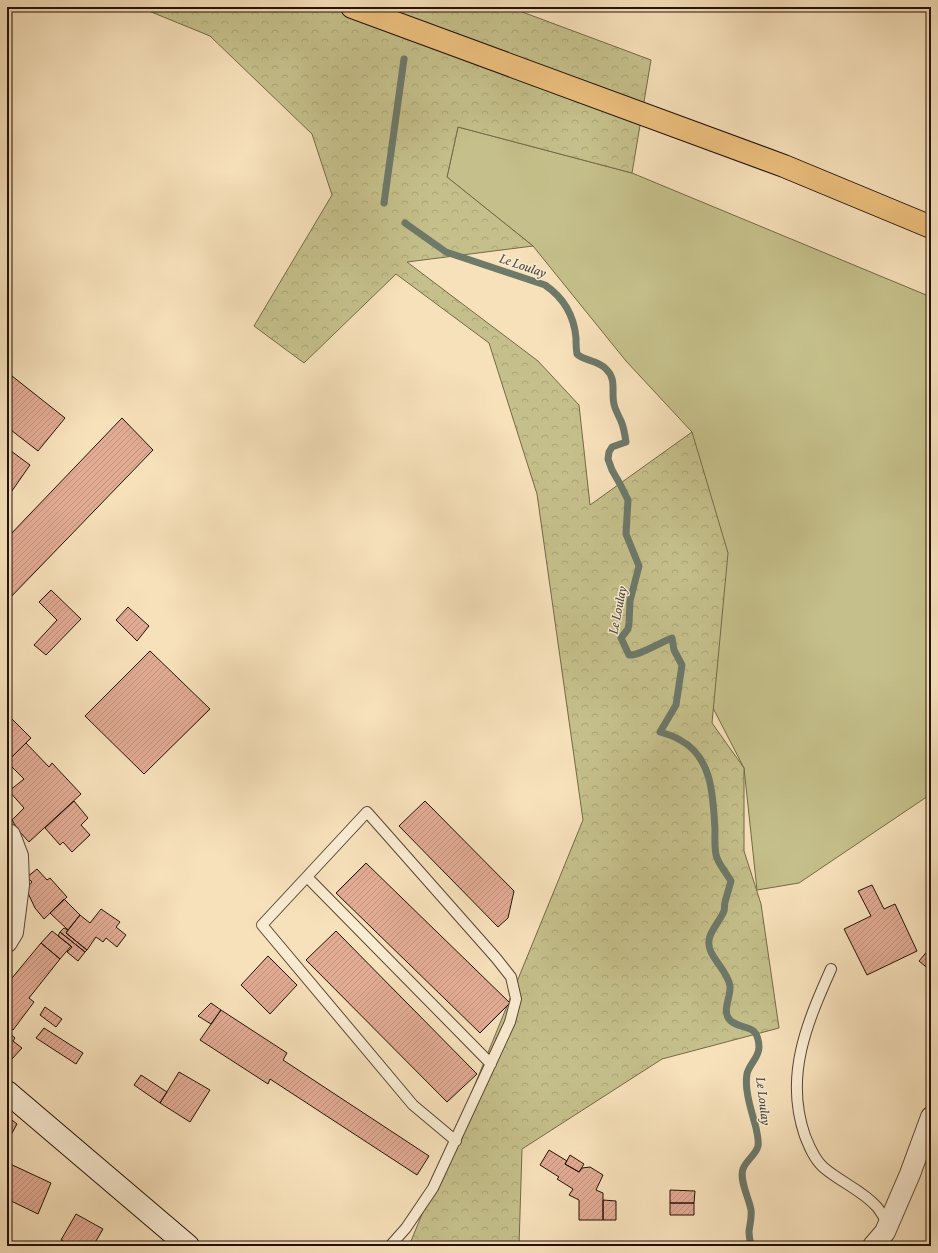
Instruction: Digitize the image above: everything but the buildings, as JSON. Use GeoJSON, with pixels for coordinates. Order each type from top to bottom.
{"type":"FeatureCollection","features":[{"type":"Feature","properties":{"kind":"main road"},"geometry":{"type":"LineString","coordinates":[[352,7],[784,166],[931,227]]}},
{"type":"Feature","properties":{"kind":"street"},"geometry":{"type":"LineString","coordinates":[[7,832],[10,835],[18,856],[19,885],[13,932],[7,942]]}},
{"type":"Feature","properties":{"kind":"street"},"geometry":{"type":"LineString","coordinates":[[7,1092],[188,1246]]}},
{"type":"Feature","properties":{"kind":"street"},"geometry":{"type":"LineString","coordinates":[[873,1246],[885,1232],[910,1174],[931,1117]]}},
{"type":"Feature","properties":{"kind":"lane"},"geometry":{"type":"LineString","coordinates":[[390,1246],[406,1228],[433,1188],[456,1141],[510,1022],[516,999],[511,977],[496,958],[367,812],[262,925],[413,1105],[456,1141]]}},
{"type":"Feature","properties":{"kind":"lane"},"geometry":{"type":"LineString","coordinates":[[307,877],[491,1064]]}},
{"type":"Feature","properties":{"kind":"lane"},"geometry":{"type":"LineString","coordinates":[[832,969],[813,1011],[800,1050],[797,1082],[800,1121],[809,1148],[822,1166],[864,1195],[878,1207],[888,1225]]}},
{"type":"Feature","properties":{"kind":"green space"},"geometry":{"type":"Polygon","coordinates":[[[139,7],[509,7],[651,60],[632,173],[458,127],[447,177],[533,246],[407,262],[538,361],[579,405],[590,505],[692,432],[728,553],[712,723],[744,768],[744,851],[761,904],[779,1028],[662,1059],[522,1149],[519,1246],[409,1246],[583,820],[537,494],[489,343],[396,274],[304,363],[254,326],[332,195],[312,134],[210,36],[139,7]]]}},
{"type":"Feature","properties":{"kind":"green space"},"geometry":{"type":"Polygon","coordinates":[[[458,127],[632,173],[931,297],[931,794],[799,883],[757,890],[744,768],[713,708],[692,432],[626,361],[533,246],[447,177],[458,127]]]}},
{"type":"Feature","properties":{"kind":"waterway","name":"Le Loulay"},"geometry":{"type":"LineString","coordinates":[[384,203],[404,59]]}},
{"type":"Feature","properties":{"kind":"waterway","name":"Le Loulay"},"geometry":{"type":"LineString","coordinates":[[405,223],[446,252],[545,285],[552,290],[563,301],[573,322],[577,354],[603,366],[613,381],[614,404],[623,426],[626,442],[612,447],[609,452],[608,459],[612,470],[628,500],[626,534],[639,566],[630,601],[628,629],[621,638],[629,655],[644,651],[672,638],[674,650],[682,665],[676,705],[660,732],[675,737],[691,747],[699,757],[709,779],[712,792],[716,855],[731,881],[724,911],[710,935],[709,946],[713,956],[729,981],[730,990],[726,1012],[729,1019],[733,1023],[752,1030],[758,1039],[759,1051],[748,1070],[746,1080],[749,1101],[758,1137],[758,1146],[744,1166],[742,1173],[743,1184],[751,1210],[749,1231],[751,1246]]}}]}
